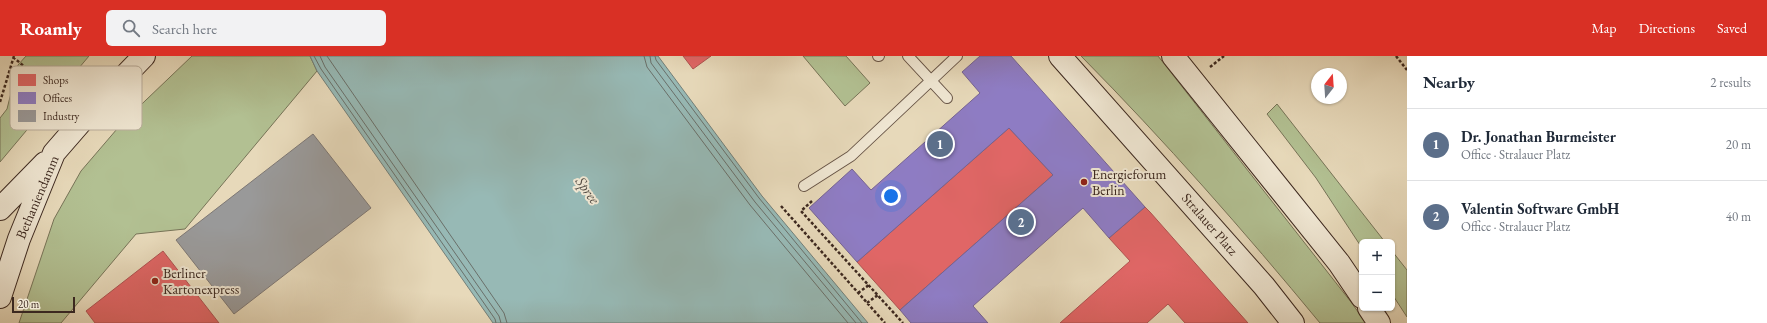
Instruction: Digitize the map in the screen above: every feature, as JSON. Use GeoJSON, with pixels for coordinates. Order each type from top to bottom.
{"type":"FeatureCollection","features":[{"type":"Feature","properties":{"kind":"main road","name":"Bethaniendamm"},"geometry":{"type":"LineString","coordinates":[[134,66],[144,56]]}},
{"type":"Feature","properties":{"kind":"main road","name":"Stralauer Platz"},"geometry":{"type":"LineString","coordinates":[[1060,56],[1254,275],[1293,323]]}},
{"type":"Feature","properties":{"kind":"main road"},"geometry":{"type":"LineString","coordinates":[[1173,56],[1339,264],[1359,293]]}},
{"type":"Feature","properties":{"kind":"main road","name":"Bethaniendamm"},"geometry":{"type":"LineString","coordinates":[[0,297],[19,239],[54,154],[74,130]]}},
{"type":"Feature","properties":{"kind":"main road"},"geometry":{"type":"LineString","coordinates":[[0,209],[54,154]]}},
{"type":"Feature","properties":{"kind":"main road"},"geometry":{"type":"LineString","coordinates":[[1371,311],[1380,323]]}},
{"type":"Feature","properties":{"kind":"lane"},"geometry":{"type":"LineString","coordinates":[[908,56],[947,98]]}},
{"type":"Feature","properties":{"kind":"lane"},"geometry":{"type":"LineString","coordinates":[[804,186],[851,156],[958,56]]}},
{"type":"Feature","properties":{"kind":"path"},"geometry":{"type":"LineString","coordinates":[[11,66],[14,56],[25,66]]}},
{"type":"Feature","properties":{"kind":"path"},"geometry":{"type":"LineString","coordinates":[[1208,69],[1224,56]]}},
{"type":"Feature","properties":{"kind":"path"},"geometry":{"type":"LineString","coordinates":[[1396,56],[1407,70]]}},
{"type":"Feature","properties":{"kind":"path"},"geometry":{"type":"LineString","coordinates":[[0,102],[10,69]]}},
{"type":"Feature","properties":{"kind":"path"},"geometry":{"type":"LineString","coordinates":[[817,196],[801,211],[903,323]]}},
{"type":"Feature","properties":{"kind":"path"},"geometry":{"type":"LineString","coordinates":[[781,206],[885,323]]}},
{"type":"Feature","properties":{"kind":"path"},"geometry":{"type":"LineString","coordinates":[[858,293],[869,285]]}},
{"type":"Feature","properties":{"kind":"path"},"geometry":{"type":"LineString","coordinates":[[867,303],[878,295]]}},
{"type":"Feature","properties":{"kind":"green space"},"geometry":{"type":"Polygon","coordinates":[[[26,56],[89,56],[81,66],[18,65],[26,56]]]}},
{"type":"Feature","properties":{"kind":"green space"},"geometry":{"type":"Polygon","coordinates":[[[192,56],[310,56],[317,71],[185,229],[136,234],[61,323],[19,323],[54,219],[81,171],[116,130],[142,130],[142,104],[192,56]]]}},
{"type":"Feature","properties":{"kind":"green space"},"geometry":{"type":"Polygon","coordinates":[[[803,56],[846,56],[870,83],[845,106],[803,56]]]}},
{"type":"Feature","properties":{"kind":"green space"},"geometry":{"type":"Polygon","coordinates":[[[1081,56],[1158,56],[1366,323],[1320,323],[1204,187],[1081,56]]]}},
{"type":"Feature","properties":{"kind":"green space"},"geometry":{"type":"Polygon","coordinates":[[[10,97],[10,130],[27,130],[0,162],[0,118],[7,109],[10,97]]]}},
{"type":"Feature","properties":{"kind":"green space"},"geometry":{"type":"Polygon","coordinates":[[[1277,104],[1383,239],[1359,239],[1359,243],[1316,178],[1267,114],[1277,104]]]}},
{"type":"Feature","properties":{"kind":"green space"},"geometry":{"type":"Polygon","coordinates":[[[1395,255],[1407,270],[1407,317],[1395,299],[1395,255]]]}},
{"type":"Feature","properties":{"kind":"water","name":"Spree"},"geometry":{"type":"Polygon","coordinates":[[[310,56],[658,56],[762,196],[868,323],[493,323],[317,71],[310,56]]]}},
{"type":"Feature","properties":{"kind":"building: Shops"},"geometry":{"type":"Polygon","coordinates":[[[683,56],[711,56],[693,69],[683,56]]]}},
{"type":"Feature","properties":{"kind":"building: Shops"},"geometry":{"type":"Polygon","coordinates":[[[1009,128],[1053,175],[900,310],[857,262],[1009,128]]]}},
{"type":"Feature","properties":{"kind":"building: Shops"},"geometry":{"type":"Polygon","coordinates":[[[1145,207],[1248,323],[1185,323],[1168,304],[1147,323],[1060,323],[1130,261],[1109,238],[1145,207]]]}},
{"type":"Feature","properties":{"kind":"building: Shops","name":"Berliner Kartonexpress"},"geometry":{"type":"Polygon","coordinates":[[[163,251],[219,323],[95,323],[86,311],[163,251]]]}},
{"type":"Feature","properties":{"kind":"building: Offices","name":"Energieforum Berlin"},"geometry":{"type":"Polygon","coordinates":[[[980,56],[1011,56],[1145,207],[1109,238],[1083,208],[973,306],[988,323],[911,323],[900,310],[1053,175],[1009,128],[857,262],[809,208],[852,169],[871,190],[980,93],[962,72],[980,56]]]}},
{"type":"Feature","properties":{"kind":"building: Industry"},"geometry":{"type":"Polygon","coordinates":[[[313,134],[371,208],[234,314],[176,240],[313,134]]]}},
{"type":"Feature","properties":{"kind":"place","name":"Dr. Jonathan Burmeister"},"geometry":{"type":"Point","coordinates":[940,144]}},
{"type":"Feature","properties":{"kind":"place","name":"Energieforum Berlin"},"geometry":{"type":"Point","coordinates":[1084,182]}},
{"type":"Feature","properties":{"kind":"place","name":"Valentin Software GmbH"},"geometry":{"type":"Point","coordinates":[1021,222]}},
{"type":"Feature","properties":{"kind":"place","name":"Berliner Kartonexpress"},"geometry":{"type":"Point","coordinates":[155,281]}}]}
